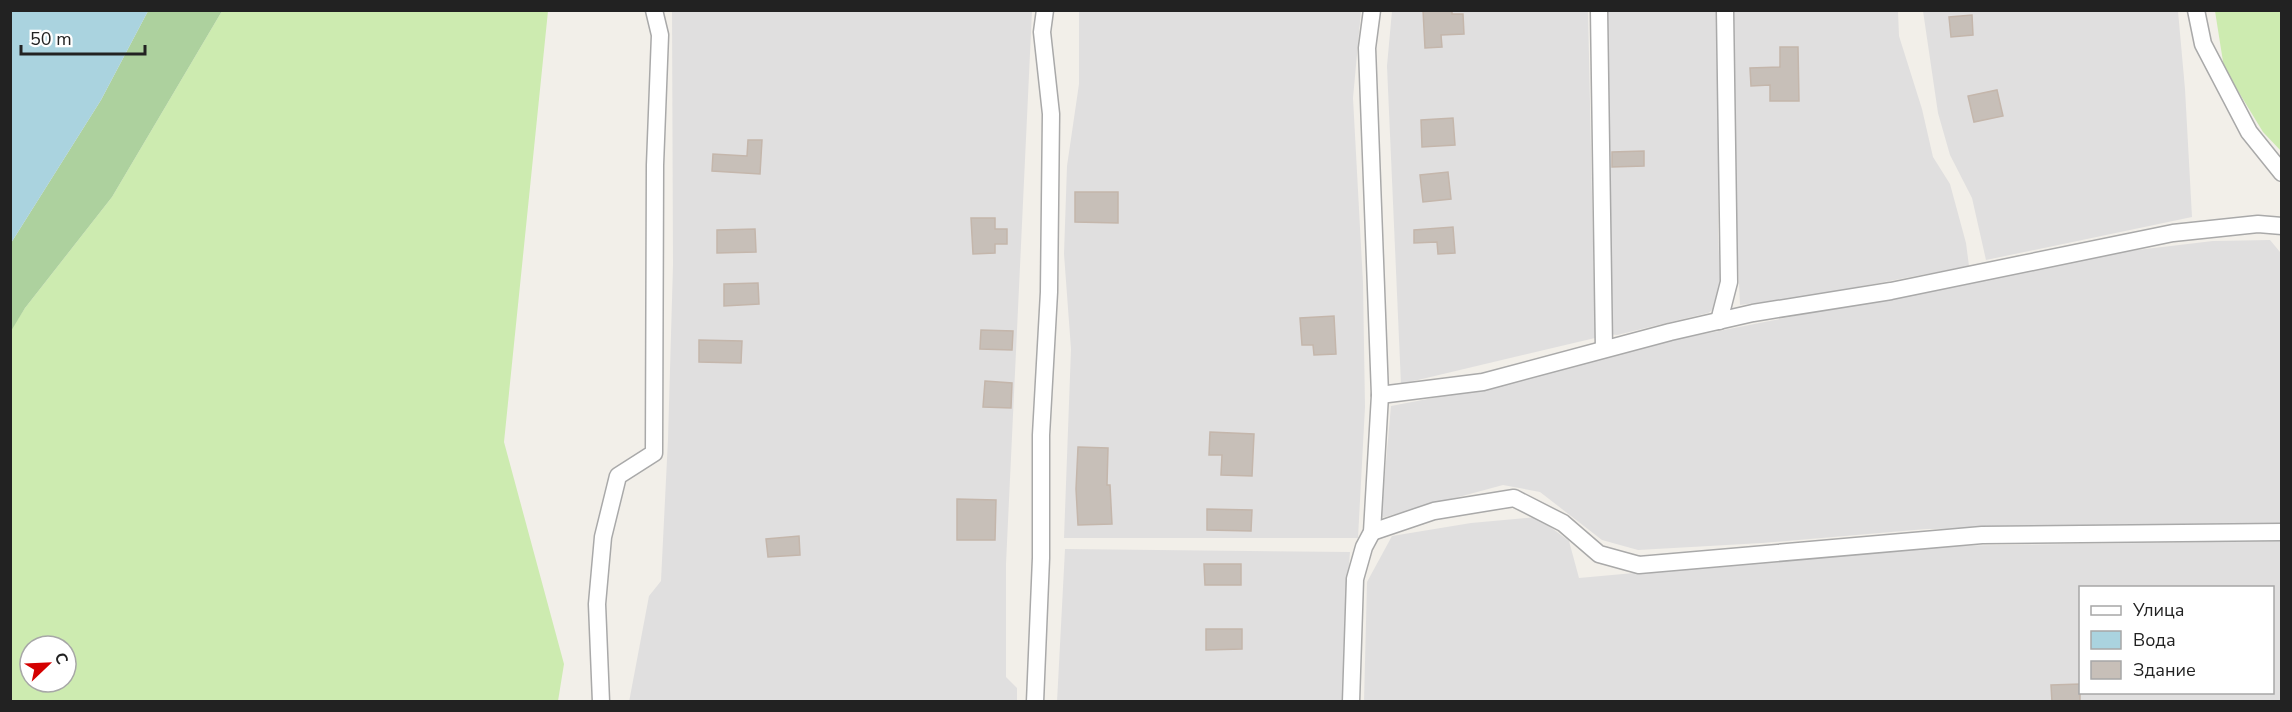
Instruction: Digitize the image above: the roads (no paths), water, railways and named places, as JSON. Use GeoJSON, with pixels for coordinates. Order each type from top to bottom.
{"type":"FeatureCollection","features":[{"type":"Feature","properties":{"kind":"street"},"geometry":{"type":"LineString","coordinates":[[601,702],[597,604],[603,537],[618,476],[654,453],[655,165],[660,35],[654,10]]}},
{"type":"Feature","properties":{"kind":"street"},"geometry":{"type":"LineString","coordinates":[[1035,702],[1041,558],[1041,435],[1049,292],[1051,114],[1042,32],[1045,10]]}},
{"type":"Feature","properties":{"kind":"street"},"geometry":{"type":"LineString","coordinates":[[1351,702],[1355,579],[1364,547],[1372,532],[1380,395],[1367,48],[1372,10]]}},
{"type":"Feature","properties":{"kind":"street"},"geometry":{"type":"LineString","coordinates":[[1599,10],[1604,349]]}},
{"type":"Feature","properties":{"kind":"street"},"geometry":{"type":"LineString","coordinates":[[1719,321],[1730,282],[1725,10]]}},
{"type":"Feature","properties":{"kind":"street"},"geometry":{"type":"LineString","coordinates":[[2196,10],[2203,44],[2249,132],[2282,173]]}},
{"type":"Feature","properties":{"kind":"street"},"geometry":{"type":"LineString","coordinates":[[1380,395],[1483,382],[1604,349],[1753,313],[1891,291],[2173,233],[2259,224],[2282,226]]}},
{"type":"Feature","properties":{"kind":"street"},"geometry":{"type":"LineString","coordinates":[[1372,532],[1434,511],[1514,498],[1563,523],[1599,554],[1639,565],[1982,535],[2282,532]]}},
{"type":"Feature","properties":{"kind":"water"},"geometry":{"type":"Polygon","coordinates":[[[11,10],[148,11],[101,100],[11,243],[11,10]]]}}]}
